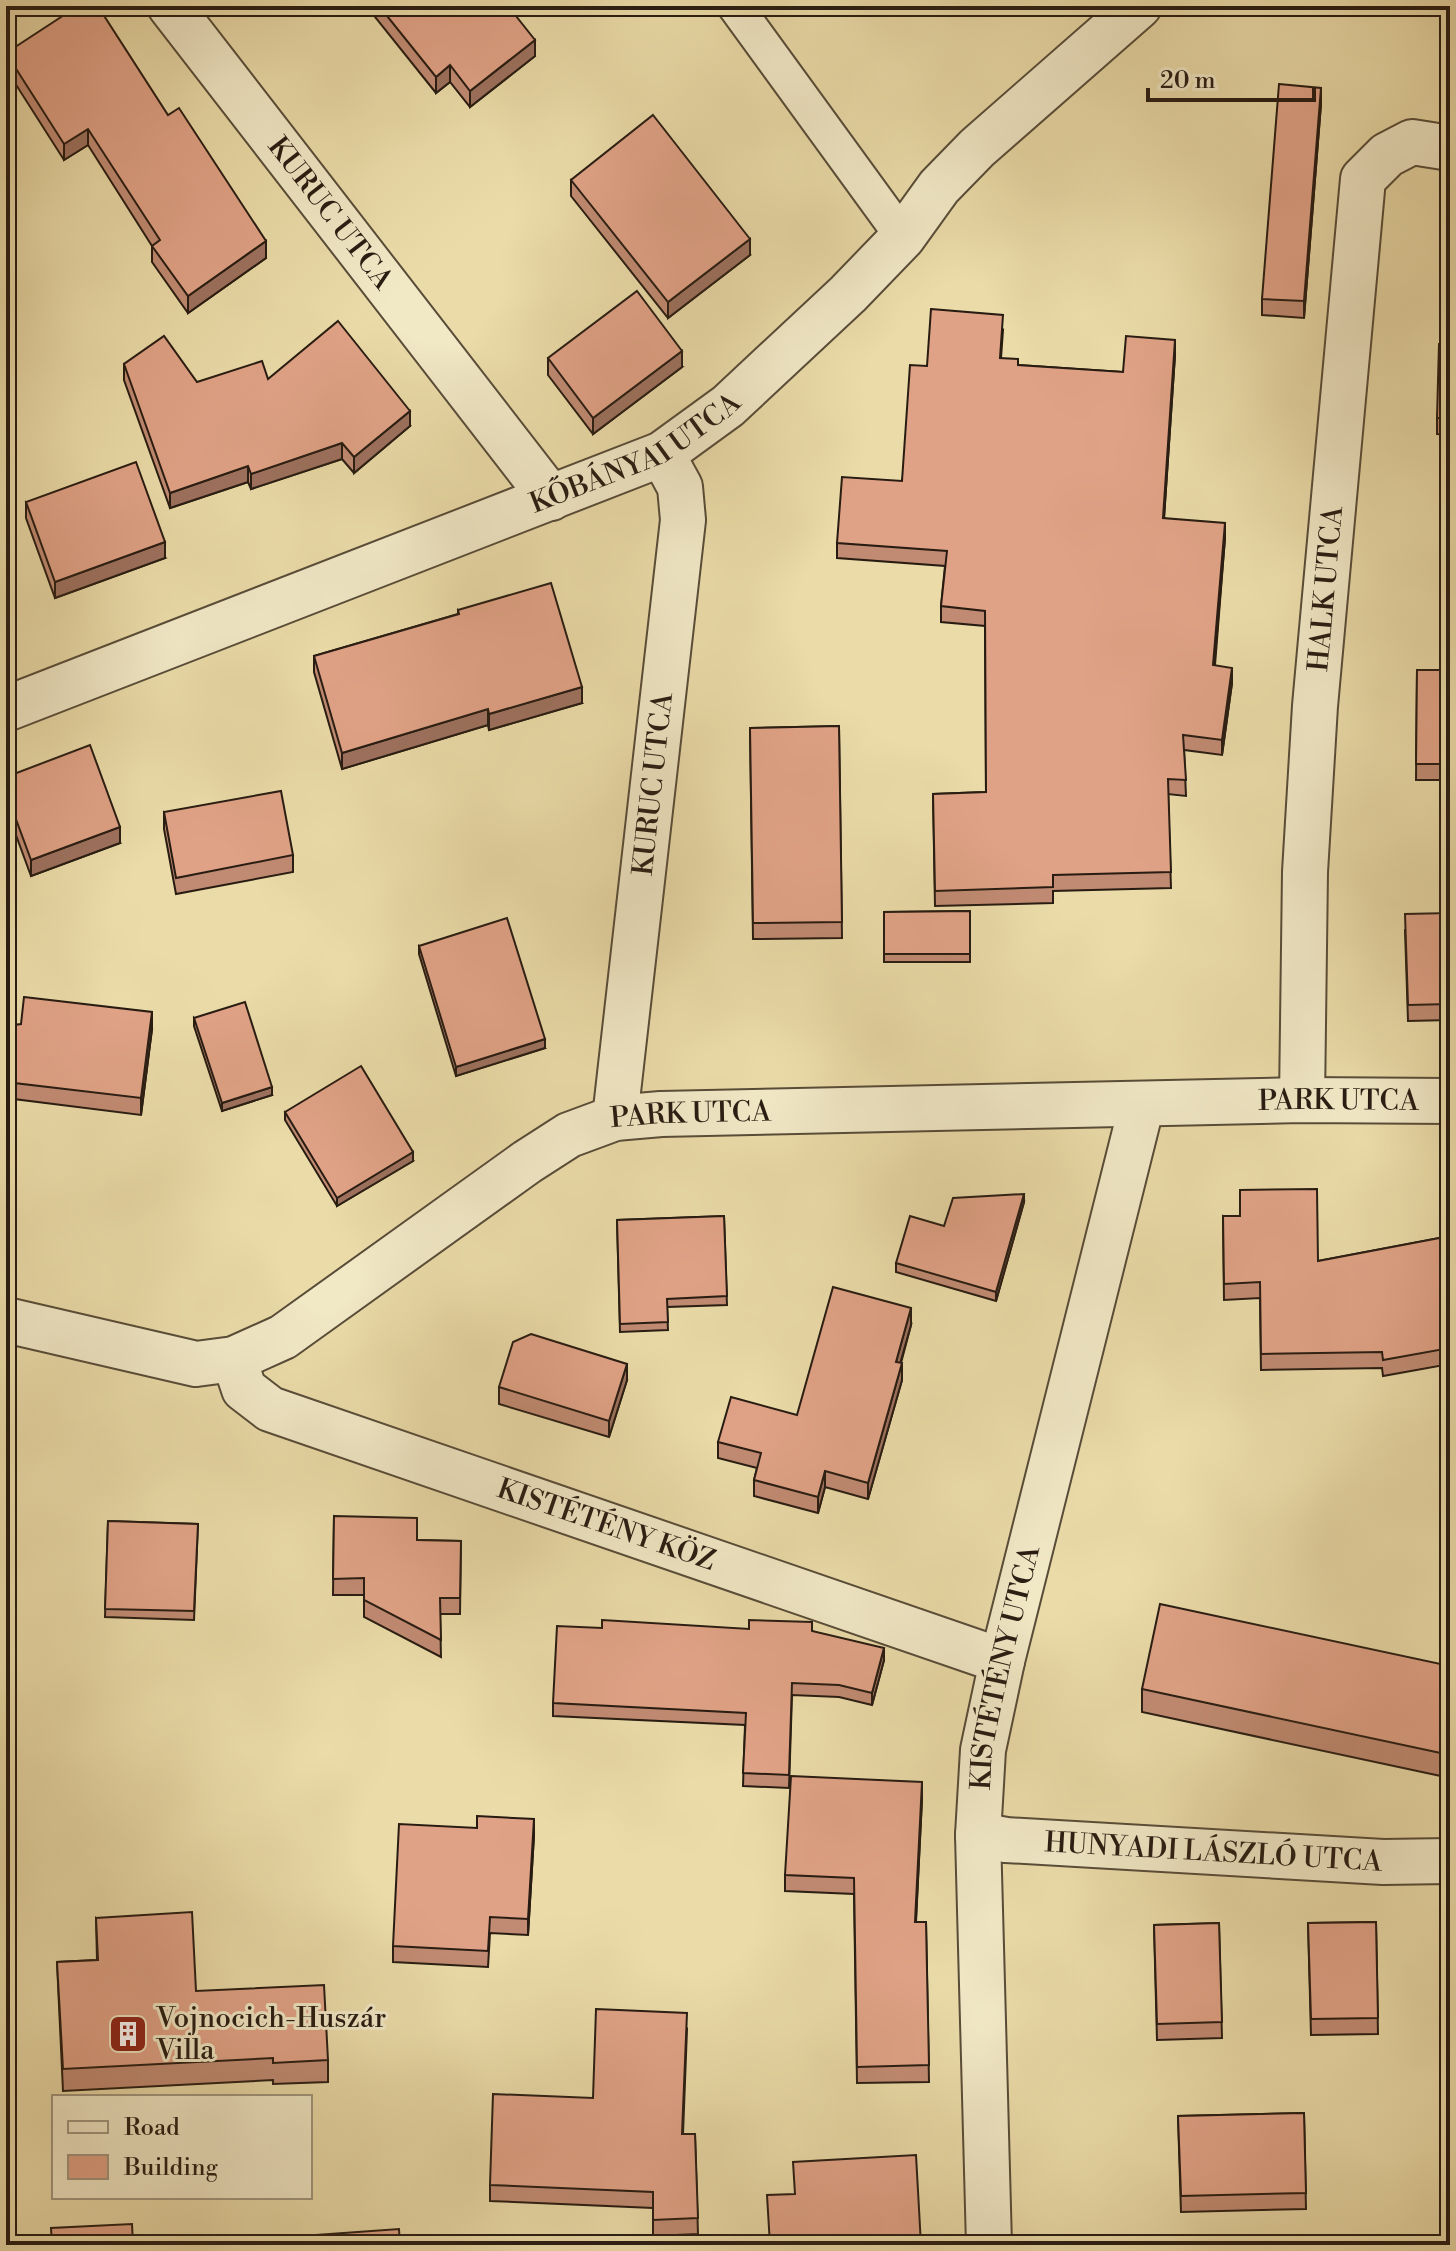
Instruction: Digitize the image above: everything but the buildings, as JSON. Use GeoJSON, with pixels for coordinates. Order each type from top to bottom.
{"type":"FeatureCollection","features":[{"type":"Feature","properties":{"kind":"street","name":"KURUC UTCA"},"geometry":{"type":"LineString","coordinates":[[170,6],[551,498]]}},
{"type":"Feature","properties":{"kind":"street","name":"KŐBÁNYAI UTCA"},"geometry":{"type":"LineString","coordinates":[[6,709],[662,454],[728,406],[848,294],[903,237],[939,187],[977,148],[1139,6]]}},
{"type":"Feature","properties":{"kind":"street","name":"HALK UTCA"},"geometry":{"type":"LineString","coordinates":[[1302,1100],[1305,872],[1315,706],[1363,179],[1387,155],[1412,142],[1450,148]]}},
{"type":"Feature","properties":{"kind":"street","name":"KURUC UTCA"},"geometry":{"type":"LineString","coordinates":[[615,1118],[683,520],[680,487],[662,454]]}},
{"type":"Feature","properties":{"kind":"street","name":"PARK UTCA"},"geometry":{"type":"LineString","coordinates":[[6,1320],[196,1364],[234,1359],[283,1337],[569,1135],[615,1118],[661,1114],[1302,1100],[1450,1101]]}},
{"type":"Feature","properties":{"kind":"street","name":"KISTÉTÉNY UTCA"},"geometry":{"type":"LineString","coordinates":[[989,2245],[978,1835],[983,1750],[1002,1661],[1142,1104]]}},
{"type":"Feature","properties":{"kind":"street","name":"KISTÉTÉNY KÖZ"},"geometry":{"type":"LineString","coordinates":[[234,1359],[244,1389],[270,1409],[1002,1661]]}},
{"type":"Feature","properties":{"kind":"street","name":"HUNYADI LÁSZLÓ UTCA"},"geometry":{"type":"LineString","coordinates":[[978,1835],[1006,1840],[1383,1862],[1450,1861]]}},
{"type":"Feature","properties":{"kind":"lane"},"geometry":{"type":"LineString","coordinates":[[735,6],[903,237]]}},
{"type":"Feature","properties":{"kind":"place","name":"Vojnocich-Huszár Villa"},"geometry":{"type":"Point","coordinates":[128,2034]}}]}
